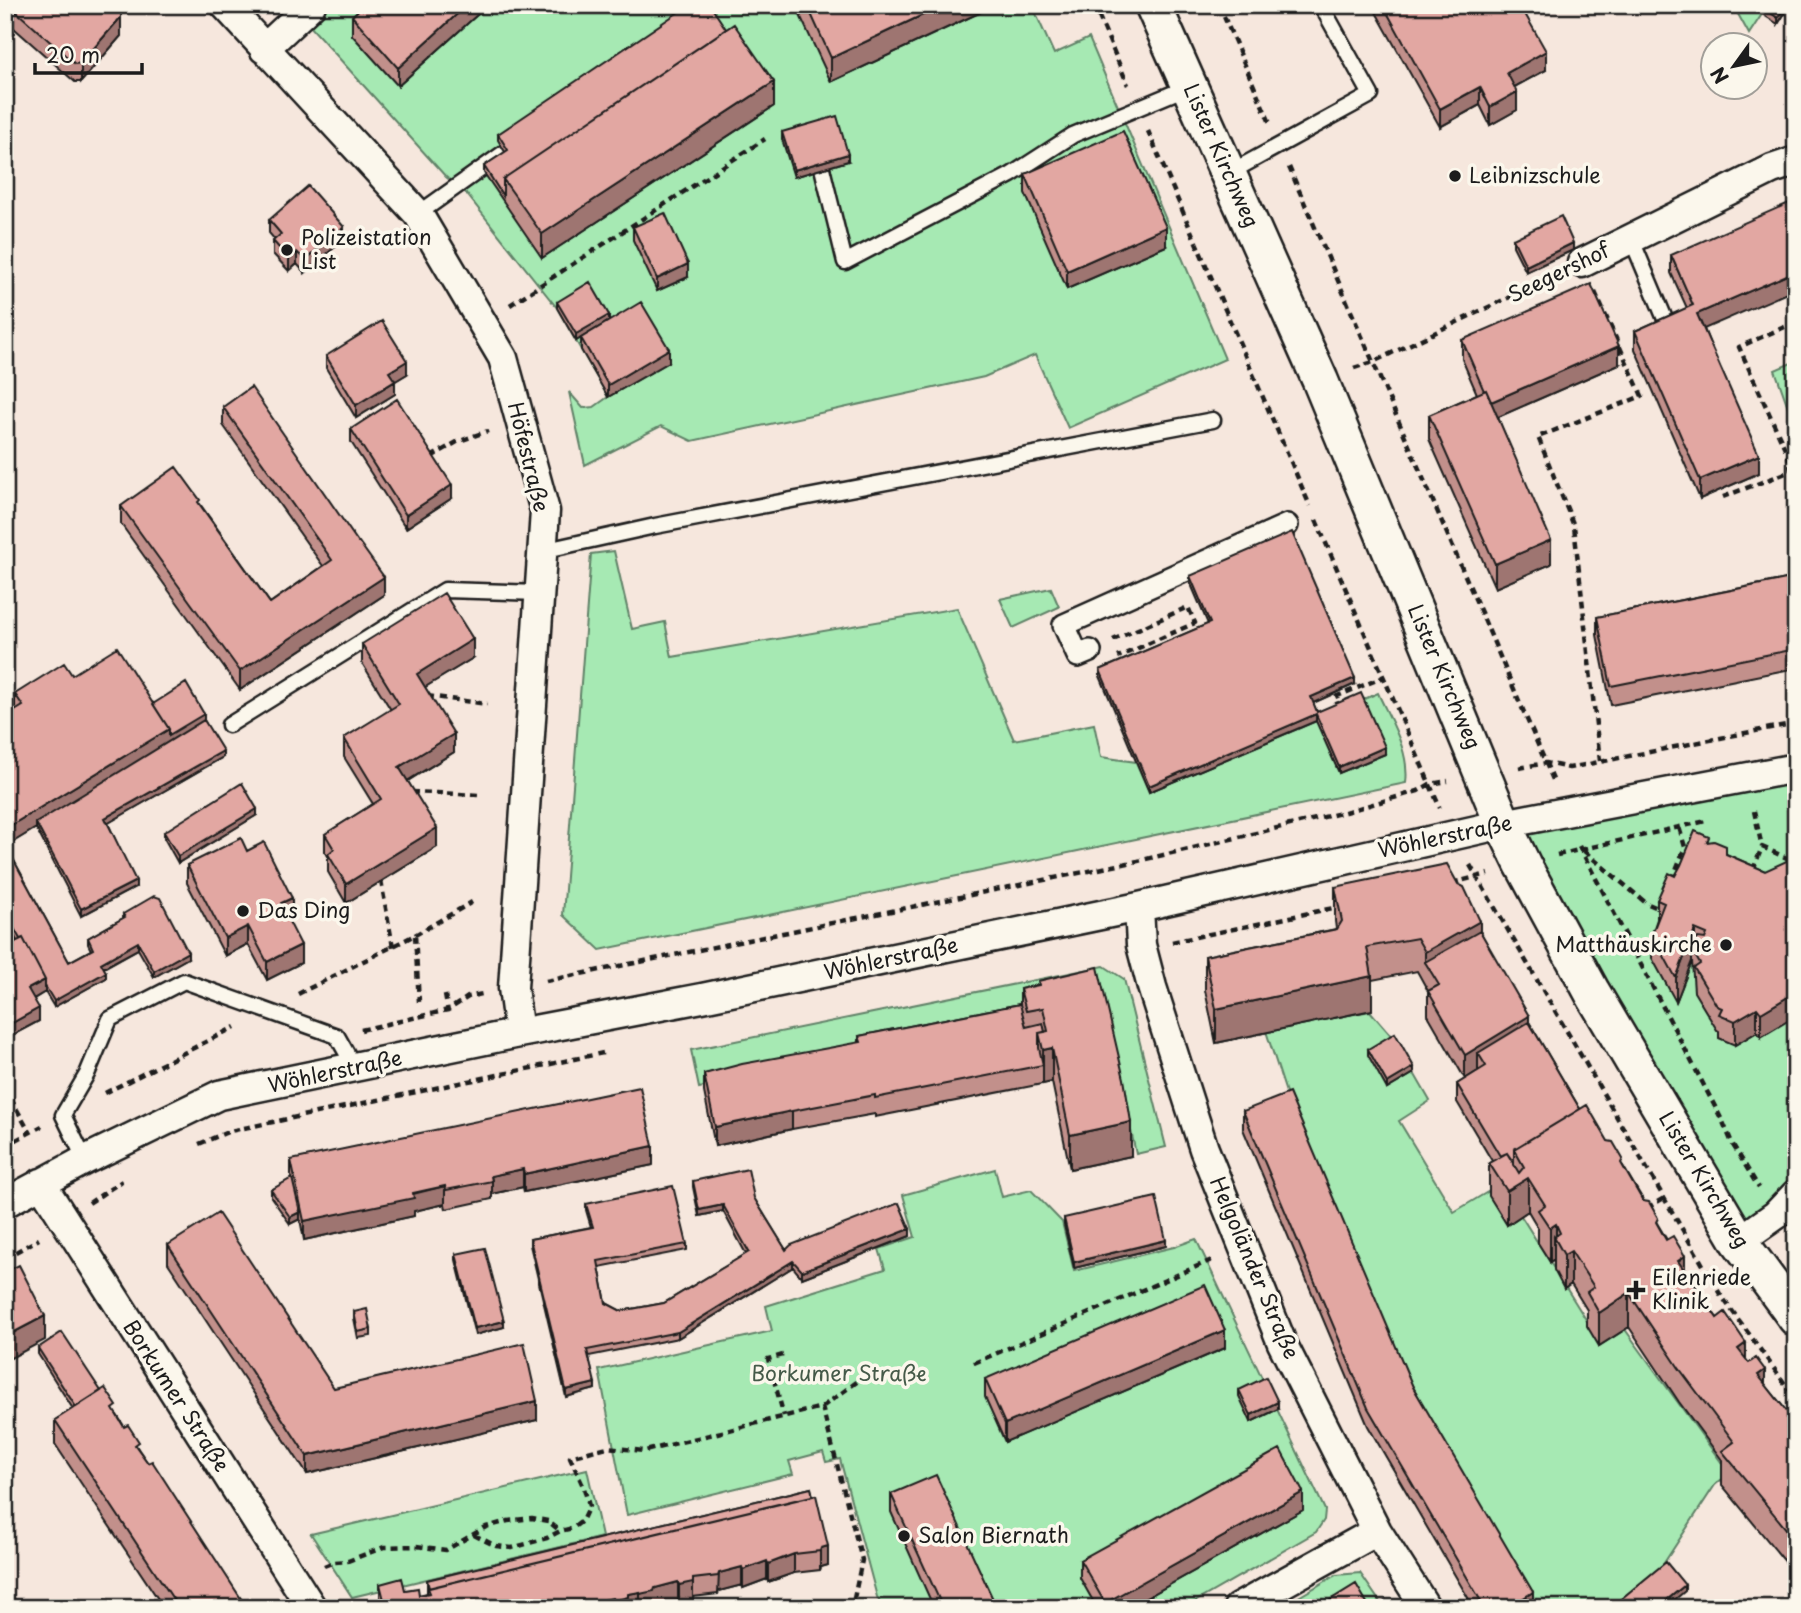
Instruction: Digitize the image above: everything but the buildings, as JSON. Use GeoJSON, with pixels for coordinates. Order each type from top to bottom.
{"type":"FeatureCollection","features":[{"type":"Feature","properties":{"kind":"street","name":"Höfestraße"},"geometry":{"type":"LineString","coordinates":[[225,5],[418,214],[503,358],[545,511],[513,988],[519,1033]]}},
{"type":"Feature","properties":{"kind":"street"},"geometry":{"type":"LineString","coordinates":[[264,48],[311,5]]}},
{"type":"Feature","properties":{"kind":"street","name":"Lister Kirchweg"},"geometry":{"type":"LineString","coordinates":[[1156,6],[1320,380],[1503,824],[1592,992],[1739,1241],[1796,1318]]}},
{"type":"Feature","properties":{"kind":"street","name":"Seegershof"},"geometry":{"type":"LineString","coordinates":[[1582,263],[1772,169],[1796,161]]}},
{"type":"Feature","properties":{"kind":"street"},"geometry":{"type":"LineString","coordinates":[[1098,657],[1078,656],[1063,625],[1232,557],[1287,525]]}},
{"type":"Feature","properties":{"kind":"street","name":"Wöhlerstraße"},"geometry":{"type":"LineString","coordinates":[[5,1203],[85,1160],[219,1096],[1139,907],[1503,824],[1796,768]]}},
{"type":"Feature","properties":{"kind":"street","name":"Helgoländer Straße"},"geometry":{"type":"LineString","coordinates":[[1139,907],[1141,945],[1152,987],[1204,1149],[1283,1343],[1377,1531],[1426,1608]]}},
{"type":"Feature","properties":{"kind":"street","name":"Borkumer Straße"},"geometry":{"type":"LineString","coordinates":[[41,1183],[312,1608]]}},
{"type":"Feature","properties":{"kind":"street"},"geometry":{"type":"LineString","coordinates":[[1739,1241],[1776,1215],[1796,1194]]}},
{"type":"Feature","properties":{"kind":"street"},"geometry":{"type":"LineString","coordinates":[[1238,1608],[1377,1531]]}},
{"type":"Feature","properties":{"kind":"lane"},"geometry":{"type":"LineString","coordinates":[[1229,173],[1371,95],[1321,5]]}},
{"type":"Feature","properties":{"kind":"lane"},"geometry":{"type":"LineString","coordinates":[[822,168],[845,262],[1011,175],[1073,135],[1189,86]]}},
{"type":"Feature","properties":{"kind":"lane"},"geometry":{"type":"LineString","coordinates":[[418,214],[505,152]]}},
{"type":"Feature","properties":{"kind":"lane"},"geometry":{"type":"LineString","coordinates":[[1631,238],[1668,326]]}},
{"type":"Feature","properties":{"kind":"lane"},"geometry":{"type":"LineString","coordinates":[[542,551],[655,526],[1213,420]]}},
{"type":"Feature","properties":{"kind":"lane"},"geometry":{"type":"LineString","coordinates":[[229,725],[445,590],[539,593]]}},
{"type":"Feature","properties":{"kind":"lane"},"geometry":{"type":"LineString","coordinates":[[85,1160],[63,1115],[87,1074],[110,1019],[184,981],[337,1036],[355,1068]]}},
{"type":"Feature","properties":{"kind":"path"},"geometry":{"type":"LineString","coordinates":[[337,1036],[448,1010],[468,997],[1138,861],[1345,812],[1418,791],[1430,784],[1094,5]]}},
{"type":"Feature","properties":{"kind":"path"},"geometry":{"type":"LineString","coordinates":[[1219,5],[1546,763],[1569,768],[1796,723]]}},
{"type":"Feature","properties":{"kind":"path"},"geometry":{"type":"LineString","coordinates":[[482,323],[765,139]]}},
{"type":"Feature","properties":{"kind":"path"},"geometry":{"type":"LineString","coordinates":[[1582,263],[1642,396],[1538,437],[1574,526],[1600,761]]}},
{"type":"Feature","properties":{"kind":"path","name":"Seegershof"},"geometry":{"type":"LineString","coordinates":[[1320,380],[1373,362],[1582,263]]}},
{"type":"Feature","properties":{"kind":"path"},"geometry":{"type":"LineString","coordinates":[[1724,497],[1791,471],[1788,455],[1739,347],[1796,322]]}},
{"type":"Feature","properties":{"kind":"path"},"geometry":{"type":"LineString","coordinates":[[427,459],[457,442],[488,431]]}},
{"type":"Feature","properties":{"kind":"path"},"geometry":{"type":"LineString","coordinates":[[1788,455],[1796,450]]}},
{"type":"Feature","properties":{"kind":"path"},"geometry":{"type":"LineString","coordinates":[[1188,607],[1195,623],[1098,657],[1188,607]]}},
{"type":"Feature","properties":{"kind":"path"},"geometry":{"type":"LineString","coordinates":[[1339,709],[1335,697],[1384,677]]}},
{"type":"Feature","properties":{"kind":"path"},"geometry":{"type":"LineString","coordinates":[[419,695],[487,704]]}},
{"type":"Feature","properties":{"kind":"path"},"geometry":{"type":"LineString","coordinates":[[403,792],[480,795]]}},
{"type":"Feature","properties":{"kind":"path"},"geometry":{"type":"LineString","coordinates":[[1741,814],[1764,809]]}},
{"type":"Feature","properties":{"kind":"path"},"geometry":{"type":"LineString","coordinates":[[1750,876],[1762,848],[1754,811]]}},
{"type":"Feature","properties":{"kind":"path"},"geometry":{"type":"LineString","coordinates":[[1580,848],[1716,819]]}},
{"type":"Feature","properties":{"kind":"path"},"geometry":{"type":"LineString","coordinates":[[1671,885],[1685,847],[1679,827]]}},
{"type":"Feature","properties":{"kind":"path"},"geometry":{"type":"LineString","coordinates":[[1685,847],[1696,851]]}},
{"type":"Feature","properties":{"kind":"path"},"geometry":{"type":"LineString","coordinates":[[1580,848],[1646,903],[1662,910],[1666,897]]}},
{"type":"Feature","properties":{"kind":"path"},"geometry":{"type":"LineString","coordinates":[[1580,848],[1733,1145],[1776,1215]]}},
{"type":"Feature","properties":{"kind":"path"},"geometry":{"type":"LineString","coordinates":[[1762,848],[1796,862]]}},
{"type":"Feature","properties":{"kind":"path"},"geometry":{"type":"LineString","coordinates":[[1450,883],[1477,877],[1720,1294],[1796,1399]]}},
{"type":"Feature","properties":{"kind":"path"},"geometry":{"type":"LineString","coordinates":[[381,881],[393,947]]}},
{"type":"Feature","properties":{"kind":"path"},"geometry":{"type":"LineString","coordinates":[[5,1146],[393,947],[472,902]]}},
{"type":"Feature","properties":{"kind":"path"},"geometry":{"type":"LineString","coordinates":[[1141,945],[1185,940],[1344,906]]}},
{"type":"Feature","properties":{"kind":"path"},"geometry":{"type":"LineString","coordinates":[[415,935],[419,1002]]}},
{"type":"Feature","properties":{"kind":"path"},"geometry":{"type":"LineString","coordinates":[[5,1050],[10,1058],[5,1061]]}},
{"type":"Feature","properties":{"kind":"path"},"geometry":{"type":"LineString","coordinates":[[193,1146],[230,1131],[606,1052]]}},
{"type":"Feature","properties":{"kind":"path"},"geometry":{"type":"LineString","coordinates":[[5,1088],[30,1133]]}},
{"type":"Feature","properties":{"kind":"path"},"geometry":{"type":"LineString","coordinates":[[5,1258],[38,1241],[126,1178]]}},
{"type":"Feature","properties":{"kind":"path"},"geometry":{"type":"LineString","coordinates":[[1644,1210],[1664,1198]]}},
{"type":"Feature","properties":{"kind":"path"},"geometry":{"type":"LineString","coordinates":[[974,1363],[1244,1247]]}},
{"type":"Feature","properties":{"kind":"path"},"geometry":{"type":"LineString","coordinates":[[783,1354],[768,1359],[784,1416]]}},
{"type":"Feature","properties":{"kind":"path"},"geometry":{"type":"LineString","coordinates":[[474,1535],[496,1546],[512,1548],[573,1528],[582,1521],[589,1506],[570,1457],[607,1447],[645,1451],[822,1407],[875,1369]]}},
{"type":"Feature","properties":{"kind":"path"},"geometry":{"type":"LineString","coordinates":[[822,1407],[862,1560],[852,1608]]}},
{"type":"Feature","properties":{"kind":"path"},"geometry":{"type":"LineString","coordinates":[[296,1583],[328,1564],[348,1560],[384,1546],[446,1549],[486,1527],[508,1521],[532,1518],[548,1521],[560,1531]]}},
{"type":"Feature","properties":{"kind":"green space"},"geometry":{"type":"Polygon","coordinates":[[[291,5],[1032,5],[1054,54],[1089,38],[1225,359],[1068,428],[1035,355],[984,377],[692,441],[661,426],[585,465],[569,392],[583,408],[594,407],[608,397],[557,308],[465,192],[446,177],[291,5]]]}},
{"type":"Feature","properties":{"kind":"green space"},"geometry":{"type":"Polygon","coordinates":[[[1733,5],[1768,5],[1750,32],[1733,5]]]}},
{"type":"Feature","properties":{"kind":"green space"},"geometry":{"type":"Polygon","coordinates":[[[1796,361],[1796,422],[1794,424],[1775,370],[1796,361]]]}},
{"type":"Feature","properties":{"kind":"green space"},"geometry":{"type":"Polygon","coordinates":[[[614,551],[632,629],[665,622],[672,657],[957,608],[1014,740],[1094,724],[1101,757],[1136,762],[1149,792],[1378,693],[1402,748],[1406,783],[600,950],[563,915],[591,554],[614,551]]]}},
{"type":"Feature","properties":{"kind":"green space"},"geometry":{"type":"Polygon","coordinates":[[[1051,588],[1059,607],[1013,628],[1000,599],[1051,588]]]}},
{"type":"Feature","properties":{"kind":"green space"},"geometry":{"type":"Polygon","coordinates":[[[1796,768],[1796,1194],[1739,1241],[1503,824],[1796,768]]]}},
{"type":"Feature","properties":{"kind":"green space"},"geometry":{"type":"Polygon","coordinates":[[[1104,966],[1124,979],[1166,1147],[1136,1154],[1102,994],[1039,1016],[699,1088],[691,1050],[1104,966]]]}},
{"type":"Feature","properties":{"kind":"green space"},"geometry":{"type":"Polygon","coordinates":[[[1370,1011],[1395,1040],[1387,1088],[1414,1073],[1430,1101],[1399,1121],[1454,1212],[1501,1184],[1600,1342],[1624,1328],[1729,1473],[1715,1485],[1662,1566],[1610,1608],[1532,1608],[1418,1408],[1290,1105],[1266,1031],[1370,1011]]]}},
{"type":"Feature","properties":{"kind":"green space"},"geometry":{"type":"Polygon","coordinates":[[[995,1169],[1002,1197],[1031,1190],[1062,1222],[1074,1271],[1174,1247],[1196,1239],[1325,1510],[1324,1520],[1316,1532],[1184,1608],[883,1608],[877,1597],[840,1459],[826,1462],[823,1452],[789,1461],[793,1474],[627,1515],[599,1370],[772,1331],[766,1306],[885,1269],[879,1249],[915,1237],[903,1195],[995,1169]]]}},
{"type":"Feature","properties":{"kind":"green space"},"geometry":{"type":"Polygon","coordinates":[[[587,1469],[602,1537],[352,1597],[311,1534],[587,1469]]]}},
{"type":"Feature","properties":{"kind":"green space"},"geometry":{"type":"Polygon","coordinates":[[[1360,1573],[1384,1608],[1280,1608],[1336,1575],[1360,1573]]]}},
{"type":"Feature","properties":{"kind":"place","name":"Leibnizschule"},"geometry":{"type":"Point","coordinates":[1455,176]}},
{"type":"Feature","properties":{"kind":"place","name":"Polizeistation List"},"geometry":{"type":"Point","coordinates":[287,250]}},
{"type":"Feature","properties":{"kind":"place","name":"Das Ding"},"geometry":{"type":"Point","coordinates":[243,911]}},
{"type":"Feature","properties":{"kind":"place","name":"Matthäuskirche"},"geometry":{"type":"Point","coordinates":[1726,945]}},
{"type":"Feature","properties":{"kind":"place","name":"Eilenriede Klinik"},"geometry":{"type":"Point","coordinates":[1636,1290]}},
{"type":"Feature","properties":{"kind":"place","name":"Salon Biernath"},"geometry":{"type":"Point","coordinates":[904,1536]}}]}
